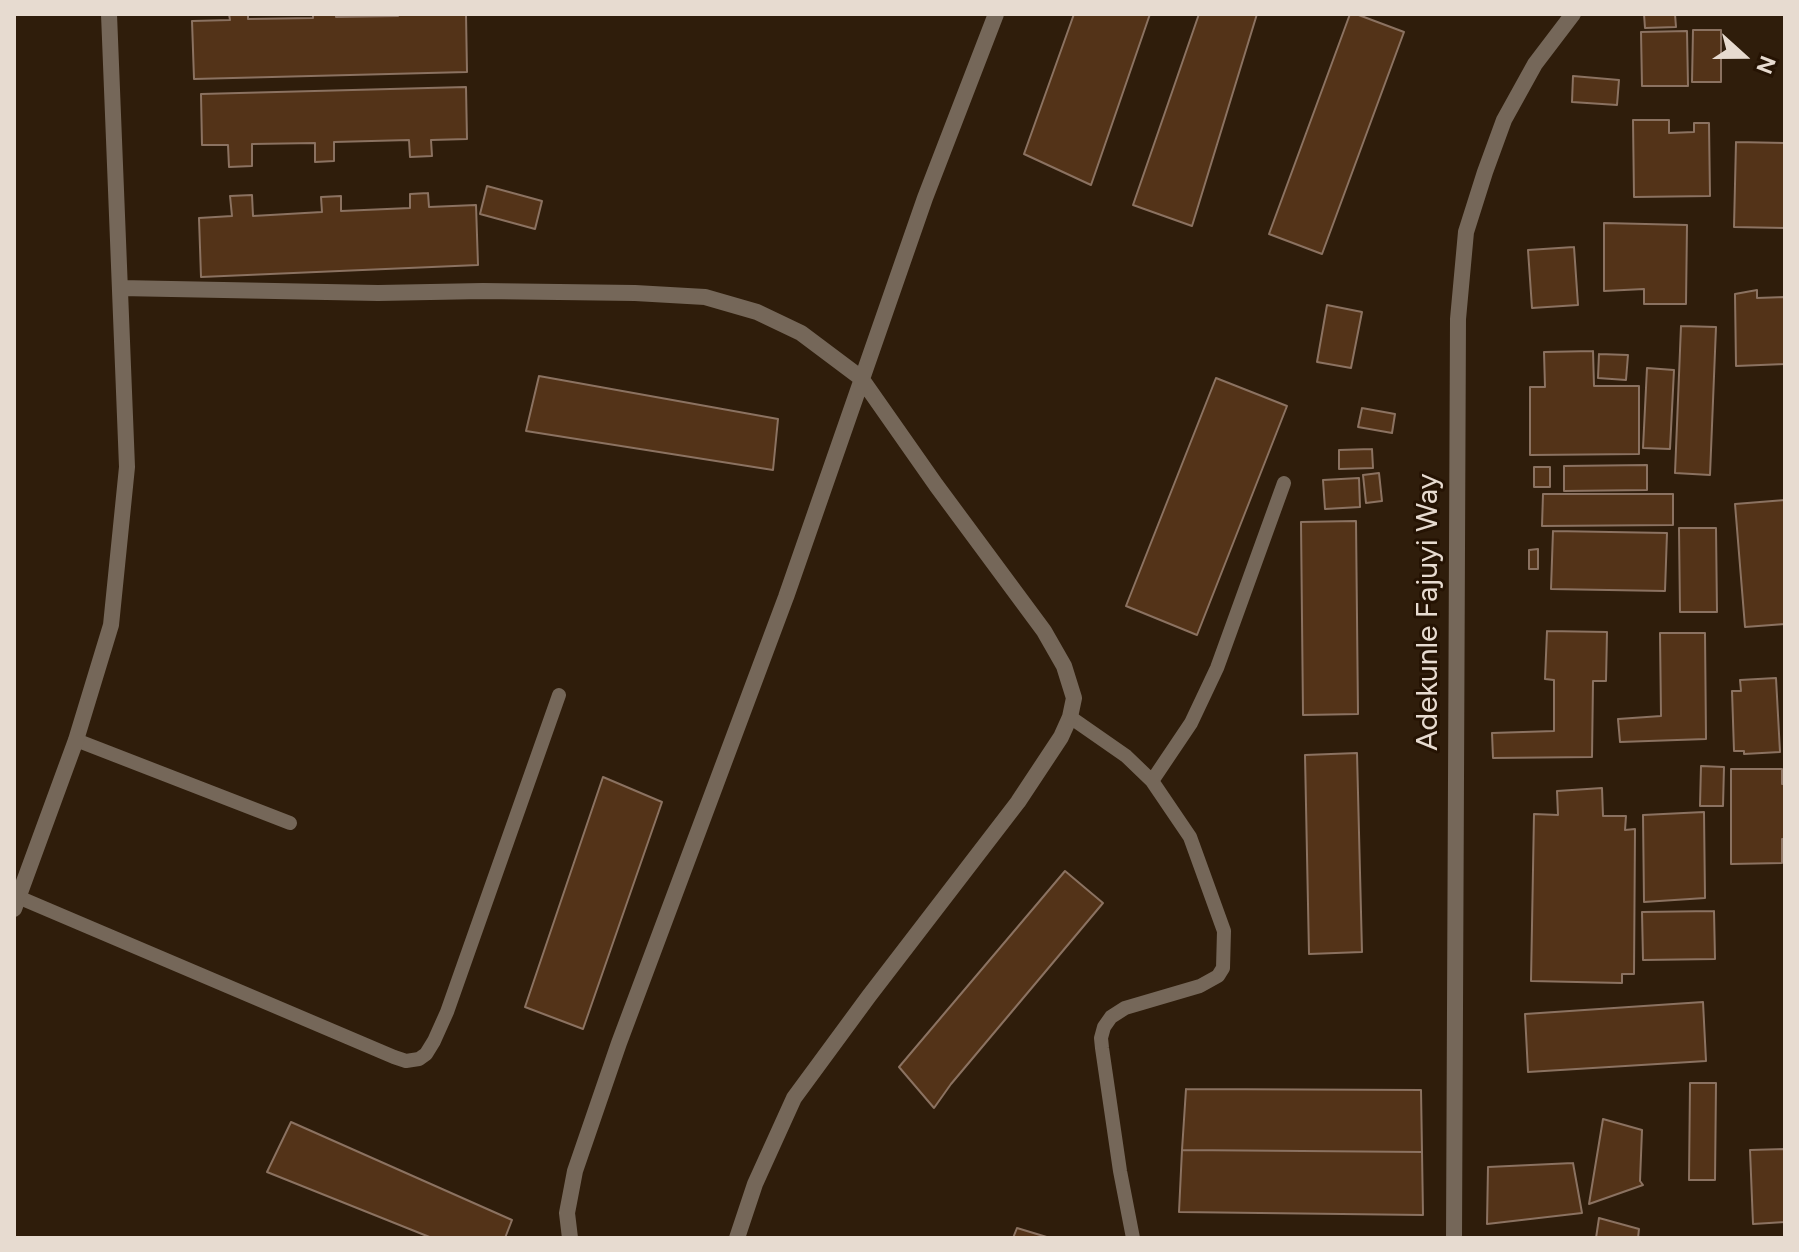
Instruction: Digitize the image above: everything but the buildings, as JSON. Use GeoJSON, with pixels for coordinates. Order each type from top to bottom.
{"type":"FeatureCollection","features":[{"type":"Feature","properties":{"kind":"street"},"geometry":{"type":"LineString","coordinates":[[16,903],[76,740],[111,625],[127,467],[109,14]]}},
{"type":"Feature","properties":{"kind":"street"},"geometry":{"type":"LineString","coordinates":[[570,1238],[567,1213],[575,1171],[624,1028],[791,583],[925,198],[996,14]]}},
{"type":"Feature","properties":{"kind":"street","name":"Adekunle Fajuyi Way"},"geometry":{"type":"LineString","coordinates":[[1454,1238],[1458,319],[1466,232],[1504,120],[1535,64],[1573,14]]}},
{"type":"Feature","properties":{"kind":"street"},"geometry":{"type":"LineString","coordinates":[[120,288],[378,293],[566,291],[705,297],[757,312],[801,333],[861,378],[1044,631],[1064,666],[1074,698],[1061,737],[1018,802],[794,1098],[755,1184],[737,1238]]}},
{"type":"Feature","properties":{"kind":"lane"},"geometry":{"type":"LineString","coordinates":[[1152,781],[1191,723],[1217,668],[1284,483]]}},
{"type":"Feature","properties":{"kind":"lane"},"geometry":{"type":"LineString","coordinates":[[16,903],[394,1057],[406,1061],[419,1059],[434,1041],[447,1012],[559,695]]}},
{"type":"Feature","properties":{"kind":"lane"},"geometry":{"type":"LineString","coordinates":[[1070,717],[1126,756],[1152,781],[1190,837],[1224,931],[1223,968],[1218,976],[1200,986],[1125,1008],[1111,1017],[1104,1027],[1102,1048],[1133,1238]]}},
{"type":"Feature","properties":{"kind":"lane"},"geometry":{"type":"LineString","coordinates":[[76,740],[290,823]]}}]}
